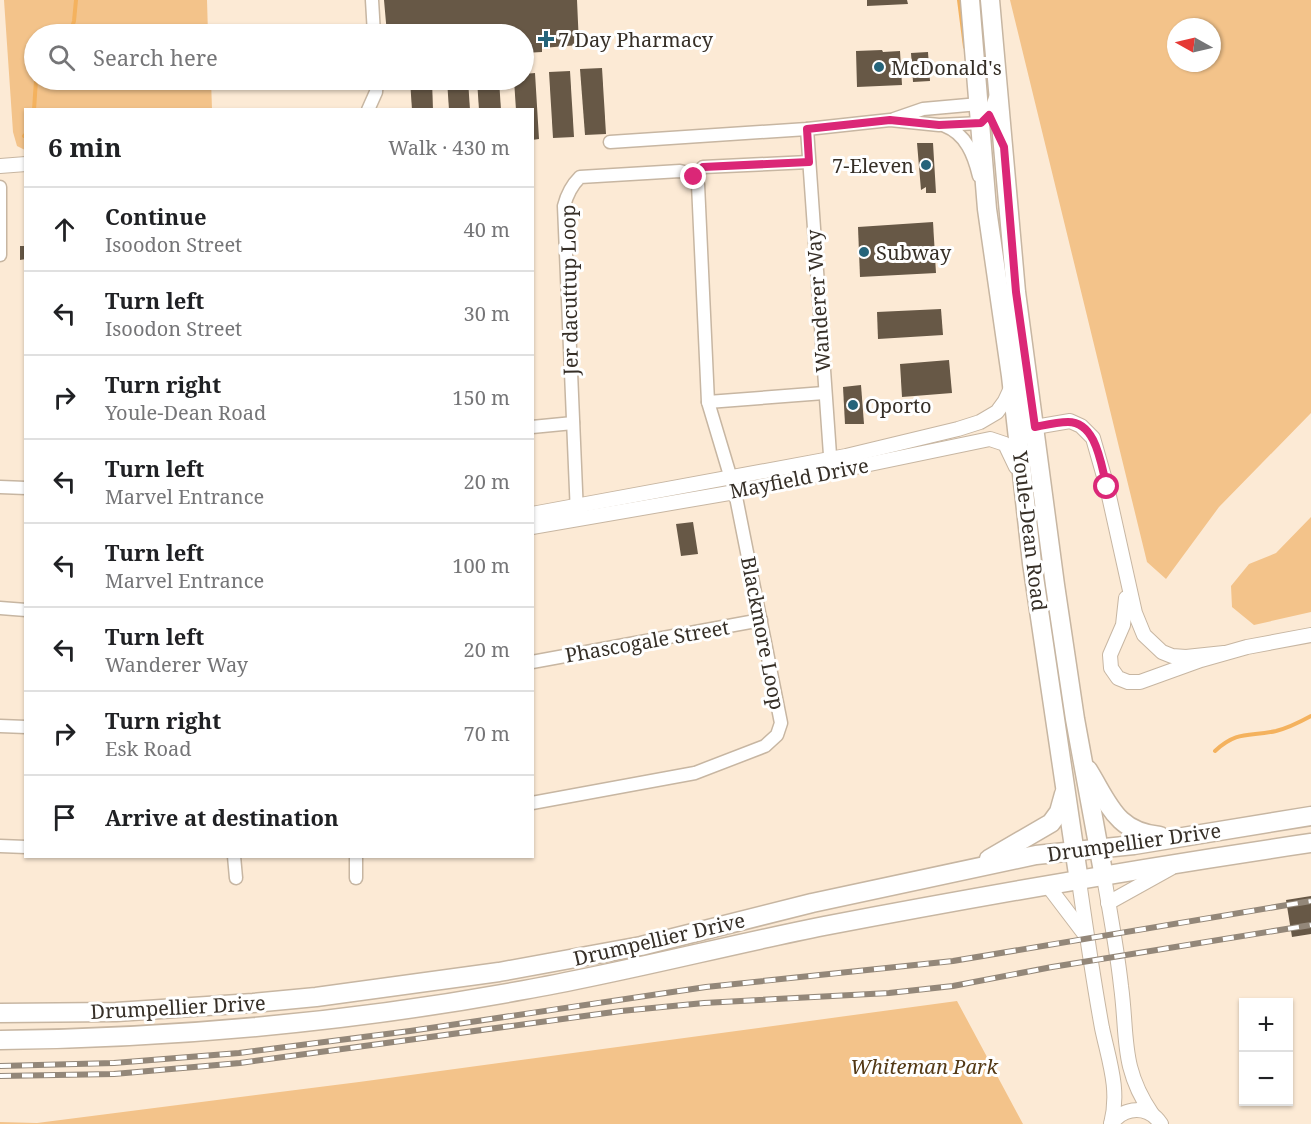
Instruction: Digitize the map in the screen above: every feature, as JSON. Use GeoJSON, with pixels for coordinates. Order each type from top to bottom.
{"type":"FeatureCollection","features":[{"type":"Feature","properties":{"kind":"main road","name":"Youle-Dean Road"},"geometry":{"type":"LineString","coordinates":[[970,0],[983,114],[987,209],[1012,386],[1024,501],[1079,881]]}},
{"type":"Feature","properties":{"kind":"main road","name":"Youle-Dean Road"},"geometry":{"type":"LineString","coordinates":[[990,0],[1016,292],[1055,585],[1104,877]]}},
{"type":"Feature","properties":{"kind":"main road"},"geometry":{"type":"LineString","coordinates":[[1083,760],[1122,823],[1140,833],[1178,837]]}},
{"type":"Feature","properties":{"kind":"main road"},"geometry":{"type":"LineString","coordinates":[[971,869],[1051,822],[1059,812],[1066,788]]}},
{"type":"Feature","properties":{"kind":"main road","name":"Drumpellier Drive"},"geometry":{"type":"LineString","coordinates":[[0,1013],[116,1012],[253,1003],[316,997],[499,972],[641,946],[812,903],[1036,855],[1134,845],[1311,816]]}},
{"type":"Feature","properties":{"kind":"main road","name":"Drumpellier Drive"},"geometry":{"type":"LineString","coordinates":[[0,1040],[66,1039],[249,1028],[415,1008],[524,990],[826,926],[1048,886],[1311,843]]}},
{"type":"Feature","properties":{"kind":"street"},"geometry":{"type":"LineString","coordinates":[[372,0],[373,24]]}},
{"type":"Feature","properties":{"kind":"street"},"geometry":{"type":"LineString","coordinates":[[939,125],[983,114],[994,105],[997,82]]}},
{"type":"Feature","properties":{"kind":"street"},"geometry":{"type":"LineString","coordinates":[[369,108],[375,90]]}},
{"type":"Feature","properties":{"kind":"street"},"geometry":{"type":"LineString","coordinates":[[890,120],[923,109],[983,114]]}},
{"type":"Feature","properties":{"kind":"street"},"geometry":{"type":"LineString","coordinates":[[983,114],[1004,147]]}},
{"type":"Feature","properties":{"kind":"street"},"geometry":{"type":"LineString","coordinates":[[610,142],[807,129],[890,120],[939,125],[956,130],[965,140],[977,168],[987,209]]}},
{"type":"Feature","properties":{"kind":"street","name":"Wanderer Way"},"geometry":{"type":"LineString","coordinates":[[807,129],[831,466]]}},
{"type":"Feature","properties":{"kind":"street"},"geometry":{"type":"LineString","coordinates":[[735,492],[708,402],[699,196],[698,184],[694,177],[703,167],[809,162]]}},
{"type":"Feature","properties":{"kind":"street"},"geometry":{"type":"LineString","coordinates":[[0,166],[24,164]]}},
{"type":"Feature","properties":{"kind":"street","name":"Jer dacuttup Loop"},"geometry":{"type":"LineString","coordinates":[[577,512],[564,206],[567,194],[580,177],[680,171],[694,177]]}},
{"type":"Feature","properties":{"kind":"street"},"geometry":{"type":"LineString","coordinates":[[0,187],[0,255]]}},
{"type":"Feature","properties":{"kind":"street","name":"Mayfield Drive"},"geometry":{"type":"LineString","coordinates":[[534,514],[577,512],[735,492],[980,422],[997,412],[1012,386]]}},
{"type":"Feature","properties":{"kind":"street"},"geometry":{"type":"LineString","coordinates":[[708,402],[824,393]]}},
{"type":"Feature","properties":{"kind":"street"},"geometry":{"type":"LineString","coordinates":[[1021,461],[1026,437],[1035,427],[1070,422],[1081,426],[1093,438],[1107,487],[1138,623],[1144,635],[1156,647],[1172,656],[1186,657],[1224,653],[1311,635]]}},
{"type":"Feature","properties":{"kind":"street"},"geometry":{"type":"LineString","coordinates":[[534,426],[573,423]]}},
{"type":"Feature","properties":{"kind":"street","name":"Mayfield Drive"},"geometry":{"type":"LineString","coordinates":[[534,526],[577,512],[731,477],[831,466],[990,439],[1005,444],[1011,453],[1024,501]]}},
{"type":"Feature","properties":{"kind":"street"},"geometry":{"type":"LineString","coordinates":[[0,487],[24,488]]}},
{"type":"Feature","properties":{"kind":"street","name":"Blackmore Loop"},"geometry":{"type":"LineString","coordinates":[[534,803],[695,773],[765,746],[777,735],[781,723],[735,492]]}},
{"type":"Feature","properties":{"kind":"street"},"geometry":{"type":"LineString","coordinates":[[1125,566],[1126,609],[1123,625],[1110,655],[1111,668],[1118,678],[1128,682],[1140,682],[1224,653]]}},
{"type":"Feature","properties":{"kind":"street"},"geometry":{"type":"LineString","coordinates":[[0,608],[24,609]]}},
{"type":"Feature","properties":{"kind":"street","name":"Phascogale Street"},"geometry":{"type":"LineString","coordinates":[[534,662],[761,620]]}},
{"type":"Feature","properties":{"kind":"street"},"geometry":{"type":"LineString","coordinates":[[0,726],[24,727]]}},
{"type":"Feature","properties":{"kind":"street"},"geometry":{"type":"LineString","coordinates":[[0,846],[24,847]]}},
{"type":"Feature","properties":{"kind":"street"},"geometry":{"type":"LineString","coordinates":[[234,858],[236,878]]}},
{"type":"Feature","properties":{"kind":"street"},"geometry":{"type":"LineString","coordinates":[[356,858],[356,878]]}},
{"type":"Feature","properties":{"kind":"street"},"geometry":{"type":"LineString","coordinates":[[1108,903],[1178,864]]}},
{"type":"Feature","properties":{"kind":"street"},"geometry":{"type":"LineString","coordinates":[[1104,877],[1122,988],[1125,1046],[1129,1066],[1136,1085],[1156,1119]]}},
{"type":"Feature","properties":{"kind":"street"},"geometry":{"type":"LineString","coordinates":[[1079,881],[1102,1029],[1113,1071],[1114,1110],[1111,1124]]}},
{"type":"Feature","properties":{"kind":"street"},"geometry":{"type":"LineString","coordinates":[[1048,886],[1087,938]]}},
{"type":"Feature","properties":{"kind":"street"},"geometry":{"type":"LineString","coordinates":[[1111,1124],[1116,1117],[1133,1110],[1143,1110],[1156,1119]]}},
{"type":"Feature","properties":{"kind":"green space"},"geometry":{"type":"Polygon","coordinates":[[[4,0],[207,0],[208,24],[24,24],[24,90],[211,90],[212,108],[24,108],[24,150],[17,146],[13,132],[4,0]]]}},
{"type":"Feature","properties":{"kind":"green space"},"geometry":{"type":"Polygon","coordinates":[[[1010,0],[1311,0],[1311,413],[1219,507],[1166,579],[1147,562],[1010,0]]]}},
{"type":"Feature","properties":{"kind":"green space"},"geometry":{"type":"Polygon","coordinates":[[[1311,517],[1311,612],[1254,625],[1232,607],[1231,586],[1249,564],[1276,553],[1311,517]]]}},
{"type":"Feature","properties":{"kind":"green space","name":"Whiteman Park"},"geometry":{"type":"Polygon","coordinates":[[[957,1001],[1023,1124],[0,1124],[0,1122],[37,1123],[359,1082],[957,1001]]]}},
{"type":"Feature","properties":{"kind":"building"},"geometry":{"type":"Polygon","coordinates":[[[384,0],[577,0],[579,45],[542,48],[542,52],[534,52],[534,24],[386,24],[384,0]]]}},
{"type":"Feature","properties":{"kind":"building"},"geometry":{"type":"Polygon","coordinates":[[[867,0],[907,0],[908,4],[867,6],[867,0]]]}},
{"type":"Feature","properties":{"kind":"building","name":"McDonald's"},"geometry":{"type":"Polygon","coordinates":[[[882,50],[883,52],[900,51],[902,85],[857,87],[856,51],[882,50]]]}},
{"type":"Feature","properties":{"kind":"building"},"geometry":{"type":"Polygon","coordinates":[[[928,52],[930,81],[913,82],[911,53],[928,52]]]}},
{"type":"Feature","properties":{"kind":"building"},"geometry":{"type":"Polygon","coordinates":[[[602,68],[606,134],[585,135],[580,69],[602,68]]]}},
{"type":"Feature","properties":{"kind":"building"},"geometry":{"type":"Polygon","coordinates":[[[570,71],[574,137],[553,138],[549,72],[570,71]]]}},
{"type":"Feature","properties":{"kind":"building"},"geometry":{"type":"Polygon","coordinates":[[[534,73],[539,139],[534,140],[534,108],[516,108],[515,90],[534,90],[534,73]]]}},
{"type":"Feature","properties":{"kind":"building"},"geometry":{"type":"Polygon","coordinates":[[[411,90],[432,90],[433,108],[412,108],[411,90]]]}},
{"type":"Feature","properties":{"kind":"building"},"geometry":{"type":"Polygon","coordinates":[[[448,90],[469,90],[470,108],[449,108],[448,90]]]}},
{"type":"Feature","properties":{"kind":"building"},"geometry":{"type":"Polygon","coordinates":[[[478,90],[500,90],[501,108],[479,108],[478,90]]]}},
{"type":"Feature","properties":{"kind":"building","name":"7-Eleven"},"geometry":{"type":"Polygon","coordinates":[[[917,143],[933,143],[936,193],[926,193],[926,187],[921,190],[917,143]]]}},
{"type":"Feature","properties":{"kind":"building"},"geometry":{"type":"Polygon","coordinates":[[[933,222],[936,273],[860,277],[858,227],[933,222]]]}},
{"type":"Feature","properties":{"kind":"building"},"geometry":{"type":"Polygon","coordinates":[[[20,246],[24,246],[24,259],[20,260],[20,246]]]}},
{"type":"Feature","properties":{"kind":"building"},"geometry":{"type":"Polygon","coordinates":[[[941,309],[943,335],[878,339],[877,312],[941,309]]]}},
{"type":"Feature","properties":{"kind":"building"},"geometry":{"type":"Polygon","coordinates":[[[949,360],[952,393],[902,397],[900,364],[949,360]]]}},
{"type":"Feature","properties":{"kind":"building","name":"Oporto"},"geometry":{"type":"Polygon","coordinates":[[[861,385],[864,424],[845,424],[843,387],[861,385]]]}},
{"type":"Feature","properties":{"kind":"building"},"geometry":{"type":"Polygon","coordinates":[[[693,522],[698,554],[681,556],[676,524],[693,522]]]}},
{"type":"Feature","properties":{"kind":"building"},"geometry":{"type":"Polygon","coordinates":[[[1311,896],[1311,934],[1292,937],[1286,900],[1311,896]]]}},
{"type":"Feature","properties":{"kind":"waterway"},"geometry":{"type":"LineString","coordinates":[[73,24],[76,0]]}},
{"type":"Feature","properties":{"kind":"waterway"},"geometry":{"type":"LineString","coordinates":[[959,0],[965,47]]}},
{"type":"Feature","properties":{"kind":"waterway"},"geometry":{"type":"LineString","coordinates":[[34,108],[35,90]]}},
{"type":"Feature","properties":{"kind":"waterway"},"geometry":{"type":"LineString","coordinates":[[1215,751],[1237,737],[1280,730],[1311,716]]}},
{"type":"Feature","properties":{"kind":"railway"},"geometry":{"type":"LineString","coordinates":[[0,1066],[114,1063],[239,1053],[410,1031],[706,987],[953,961],[1311,901]]}},
{"type":"Feature","properties":{"kind":"railway"},"geometry":{"type":"LineString","coordinates":[[0,1076],[114,1074],[240,1063],[621,1011],[704,1003],[889,993],[953,986],[1052,967],[1311,925]]}},
{"type":"Feature","properties":{"kind":"place","name":"7 Day Pharmacy"},"geometry":{"type":"Point","coordinates":[546,39]}},
{"type":"Feature","properties":{"kind":"place","name":"McDonald's"},"geometry":{"type":"Point","coordinates":[879,67]}},
{"type":"Feature","properties":{"kind":"place","name":"7-Eleven"},"geometry":{"type":"Point","coordinates":[926,165]}},
{"type":"Feature","properties":{"kind":"place","name":"Subway"},"geometry":{"type":"Point","coordinates":[864,252]}},
{"type":"Feature","properties":{"kind":"place","name":"Oporto"},"geometry":{"type":"Point","coordinates":[853,405]}},
{"type":"Feature","properties":{"kind":"route"},"geometry":{"type":"LineString","coordinates":[[694,177],[703,167],[809,162],[807,129],[890,120],[939,125],[981,123],[989,115],[1004,147],[1016,292],[1035,427],[1070,422],[1081,426],[1093,438],[1107,487]]}}]}
